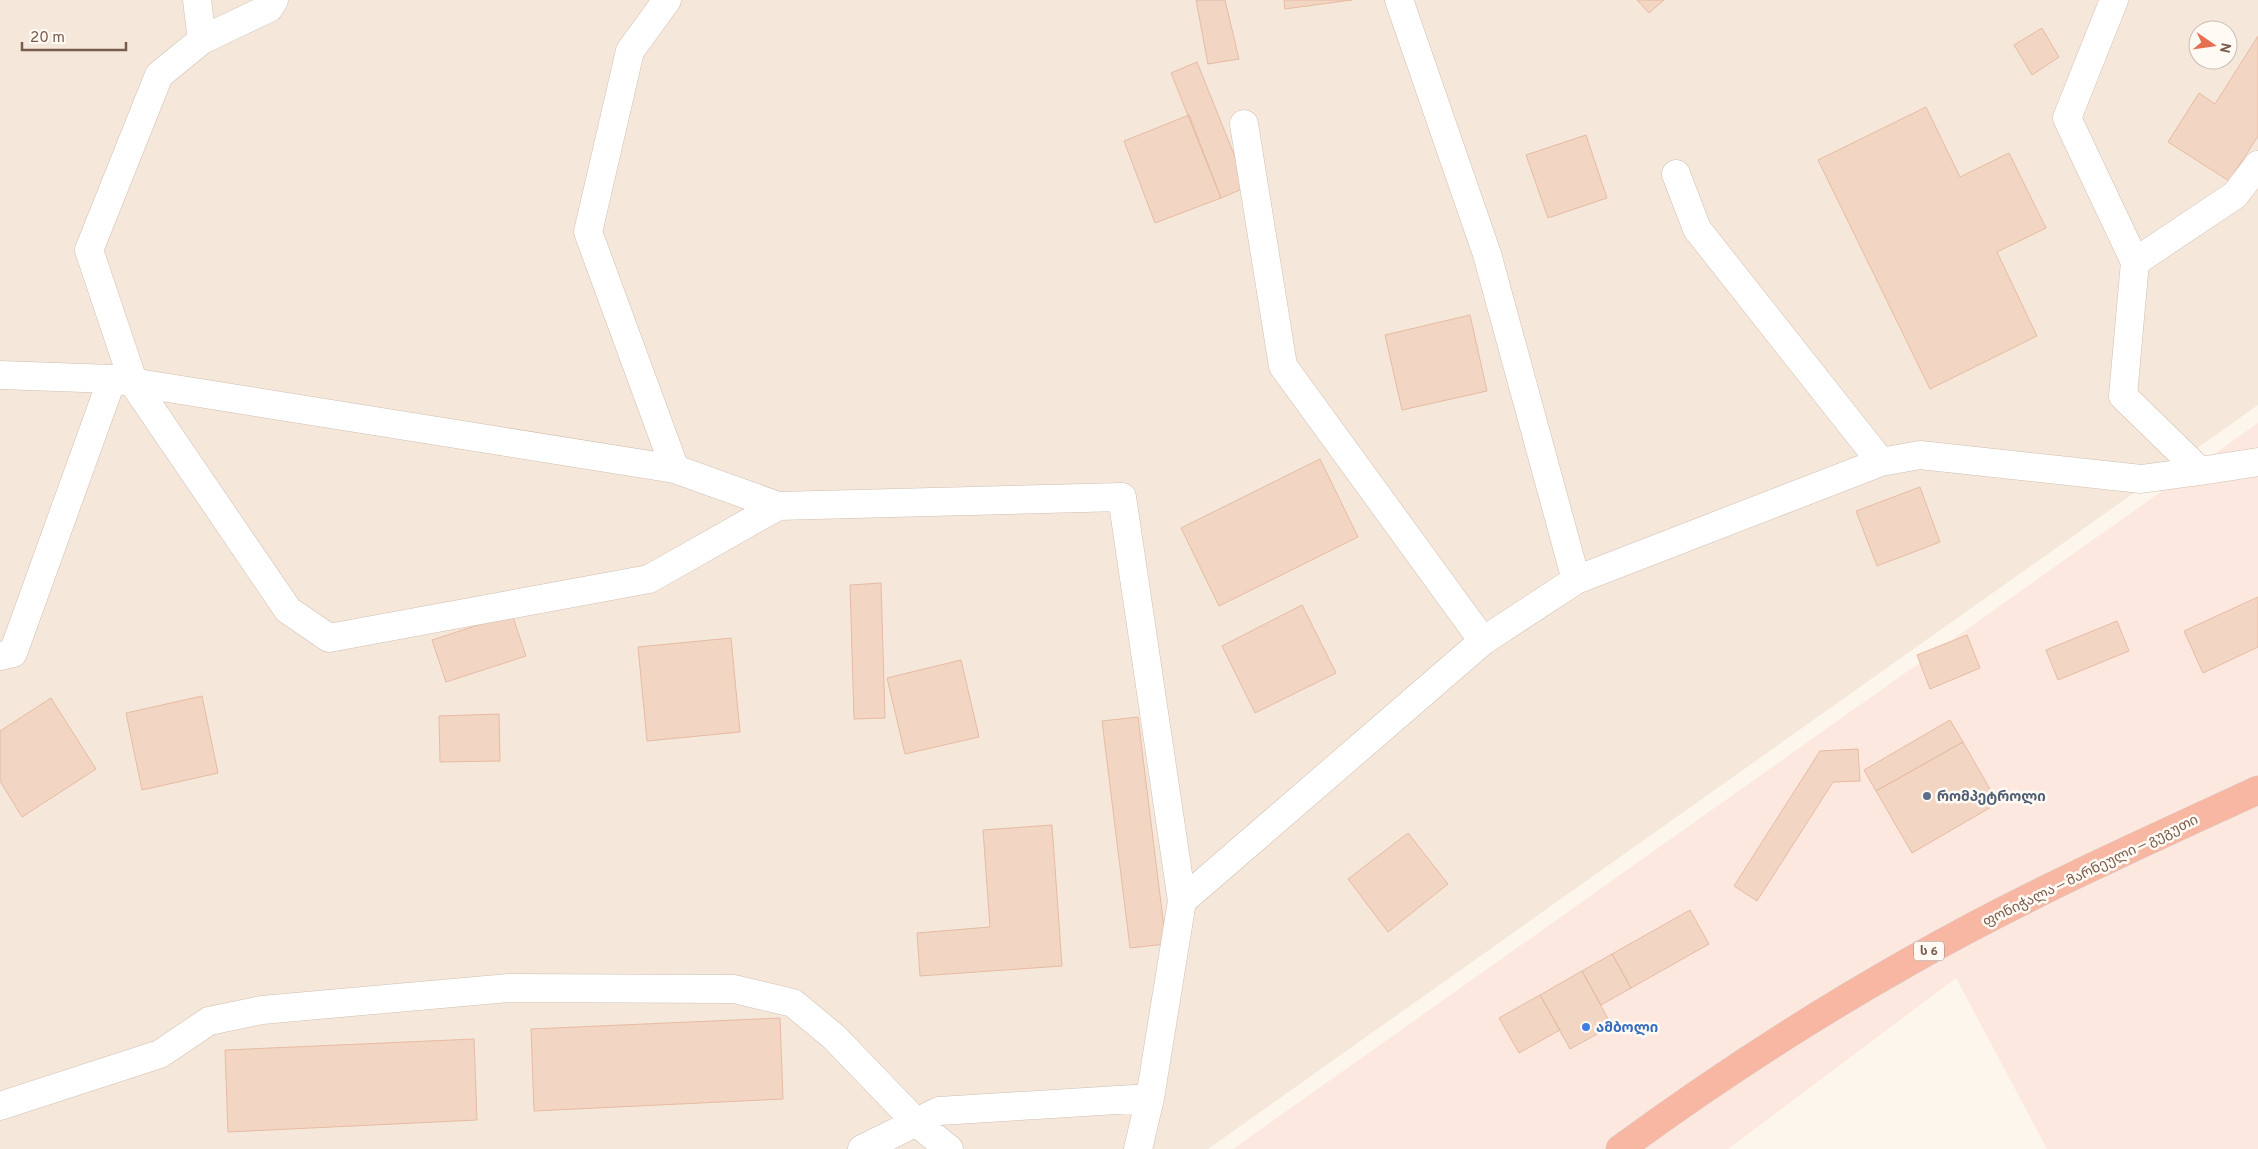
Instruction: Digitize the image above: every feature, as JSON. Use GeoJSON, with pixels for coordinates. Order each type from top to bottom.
{"type":"FeatureCollection","features":[{"type":"Feature","properties":{"kind":"highway","name":"ფონიჭალა — მარნეული — გუგუთი"},"geometry":{"type":"LineString","coordinates":[[1620,1149],[1673,1110],[1802,1024],[1913,959],[2066,879],[2258,790]]}},
{"type":"Feature","properties":{"kind":"street"},"geometry":{"type":"LineString","coordinates":[[197,0],[202,40]]}},
{"type":"Feature","properties":{"kind":"street"},"geometry":{"type":"LineString","coordinates":[[274,0],[269,8],[202,40],[159,75],[89,250],[123,382],[288,610],[329,638],[650,579],[778,506]]}},
{"type":"Feature","properties":{"kind":"street"},"geometry":{"type":"LineString","coordinates":[[667,0],[630,51],[588,232],[675,469]]}},
{"type":"Feature","properties":{"kind":"street"},"geometry":{"type":"LineString","coordinates":[[1399,0],[1487,254],[1576,580]]}},
{"type":"Feature","properties":{"kind":"street"},"geometry":{"type":"LineString","coordinates":[[2114,0],[2067,118],[2135,262],[2123,396],[2200,471]]}},
{"type":"Feature","properties":{"kind":"street"},"geometry":{"type":"LineString","coordinates":[[1244,124],[1283,366],[1482,641]]}},
{"type":"Feature","properties":{"kind":"street"},"geometry":{"type":"LineString","coordinates":[[2135,262],[2235,195],[2258,165]]}},
{"type":"Feature","properties":{"kind":"street"},"geometry":{"type":"LineString","coordinates":[[1676,174],[1697,229],[1881,462]]}},
{"type":"Feature","properties":{"kind":"street"},"geometry":{"type":"LineString","coordinates":[[0,375],[123,382],[675,469],[778,506],[1122,497],[1182,901],[1150,1098],[1138,1149]]}},
{"type":"Feature","properties":{"kind":"street"},"geometry":{"type":"LineString","coordinates":[[0,656],[13,653],[123,382]]}},
{"type":"Feature","properties":{"kind":"street"},"geometry":{"type":"LineString","coordinates":[[1182,901],[1482,641],[1576,580],[1881,462],[1920,455],[2141,480],[2258,462]]}},
{"type":"Feature","properties":{"kind":"street"},"geometry":{"type":"LineString","coordinates":[[0,1106],[160,1054],[209,1021],[262,1010],[510,988],[734,989],[793,1003],[834,1037],[916,1122],[949,1149]]}},
{"type":"Feature","properties":{"kind":"street"},"geometry":{"type":"LineString","coordinates":[[862,1149],[939,1111],[1150,1098]]}},
{"type":"Feature","properties":{"kind":"shaded area"},"geometry":{"type":"Polygon","coordinates":[[[0,0],[2258,0],[2258,405],[1208,1149],[0,1149],[0,0]]]}},
{"type":"Feature","properties":{"kind":"shaded area"},"geometry":{"type":"Polygon","coordinates":[[[2258,423],[2258,1149],[2047,1149],[1956,978],[1728,1149],[1233,1149],[2258,423]]]}},
{"type":"Feature","properties":{"kind":"building"},"geometry":{"type":"Polygon","coordinates":[[[1196,0],[1225,0],[1239,59],[1208,64],[1196,0]]]}},
{"type":"Feature","properties":{"kind":"building"},"geometry":{"type":"Polygon","coordinates":[[[1284,0],[1352,0],[1285,9],[1284,0]]]}},
{"type":"Feature","properties":{"kind":"building"},"geometry":{"type":"Polygon","coordinates":[[[1637,0],[1664,0],[1649,13],[1637,0]]]}},
{"type":"Feature","properties":{"kind":"building"},"geometry":{"type":"Polygon","coordinates":[[[2042,28],[2059,57],[2032,75],[2014,45],[2042,28]]]}},
{"type":"Feature","properties":{"kind":"building"},"geometry":{"type":"Polygon","coordinates":[[[2258,36],[2258,136],[2229,181],[2168,142],[2199,93],[2215,104],[2258,36]]]}},
{"type":"Feature","properties":{"kind":"building"},"geometry":{"type":"Polygon","coordinates":[[[1197,62],[1247,187],[1221,198],[1171,73],[1197,62]]]}},
{"type":"Feature","properties":{"kind":"building"},"geometry":{"type":"Polygon","coordinates":[[[1926,107],[1960,177],[2009,153],[2046,228],[1997,252],[2037,336],[1930,389],[1818,160],[1926,107]]]}},
{"type":"Feature","properties":{"kind":"building"},"geometry":{"type":"Polygon","coordinates":[[[1189,115],[1221,198],[1155,223],[1124,141],[1189,115]]]}},
{"type":"Feature","properties":{"kind":"building"},"geometry":{"type":"Polygon","coordinates":[[[1586,135],[1607,198],[1548,218],[1526,155],[1586,135]]]}},
{"type":"Feature","properties":{"kind":"building"},"geometry":{"type":"Polygon","coordinates":[[[1470,315],[1487,391],[1402,410],[1385,335],[1470,315]]]}},
{"type":"Feature","properties":{"kind":"building"},"geometry":{"type":"Polygon","coordinates":[[[1320,459],[1358,537],[1219,606],[1181,528],[1320,459]]]}},
{"type":"Feature","properties":{"kind":"building"},"geometry":{"type":"Polygon","coordinates":[[[1920,487],[1940,542],[1877,566],[1856,511],[1920,487]]]}},
{"type":"Feature","properties":{"kind":"building"},"geometry":{"type":"Polygon","coordinates":[[[881,583],[885,718],[854,719],[850,585],[881,583]]]}},
{"type":"Feature","properties":{"kind":"building"},"geometry":{"type":"Polygon","coordinates":[[[2258,597],[2258,647],[2203,673],[2184,631],[2258,597]]]}},
{"type":"Feature","properties":{"kind":"building"},"geometry":{"type":"Polygon","coordinates":[[[1302,605],[1336,673],[1255,713],[1222,646],[1302,605]]]}},
{"type":"Feature","properties":{"kind":"building"},"geometry":{"type":"Polygon","coordinates":[[[512,614],[526,656],[446,682],[432,640],[512,614]]]}},
{"type":"Feature","properties":{"kind":"building"},"geometry":{"type":"Polygon","coordinates":[[[2117,621],[2129,651],[2058,680],[2046,650],[2117,621]]]}},
{"type":"Feature","properties":{"kind":"building"},"geometry":{"type":"Polygon","coordinates":[[[1967,635],[1980,668],[1930,689],[1917,655],[1967,635]]]}},
{"type":"Feature","properties":{"kind":"building"},"geometry":{"type":"Polygon","coordinates":[[[731,638],[740,732],[647,741],[638,647],[731,638]]]}},
{"type":"Feature","properties":{"kind":"building"},"geometry":{"type":"Polygon","coordinates":[[[961,660],[979,737],[905,754],[887,678],[961,660]]]}},
{"type":"Feature","properties":{"kind":"building"},"geometry":{"type":"Polygon","coordinates":[[[202,696],[218,773],[142,790],[126,713],[202,696]]]}},
{"type":"Feature","properties":{"kind":"building"},"geometry":{"type":"Polygon","coordinates":[[[51,698],[96,769],[22,817],[0,781],[0,731],[51,698]]]}},
{"type":"Feature","properties":{"kind":"building"},"geometry":{"type":"Polygon","coordinates":[[[499,714],[500,761],[440,762],[439,716],[499,714]]]}},
{"type":"Feature","properties":{"kind":"building"},"geometry":{"type":"Polygon","coordinates":[[[1138,717],[1166,944],[1130,948],[1102,721],[1138,717]]]}},
{"type":"Feature","properties":{"kind":"building"},"geometry":{"type":"Polygon","coordinates":[[[1950,720],[1963,742],[1876,791],[1864,770],[1950,720]]]}},
{"type":"Feature","properties":{"kind":"building"},"geometry":{"type":"Polygon","coordinates":[[[1963,742],[1998,803],[1912,853],[1876,791],[1963,742]]]}},
{"type":"Feature","properties":{"kind":"building"},"geometry":{"type":"Polygon","coordinates":[[[1858,749],[1860,781],[1833,782],[1757,901],[1734,886],[1820,751],[1858,749]]]}},
{"type":"Feature","properties":{"kind":"building"},"geometry":{"type":"Polygon","coordinates":[[[1052,825],[1062,966],[920,976],[917,933],[990,927],[983,830],[1052,825]]]}},
{"type":"Feature","properties":{"kind":"building"},"geometry":{"type":"Polygon","coordinates":[[[1408,833],[1448,884],[1388,932],[1348,879],[1408,833]]]}},
{"type":"Feature","properties":{"kind":"building"},"geometry":{"type":"Polygon","coordinates":[[[1690,910],[1709,944],[1631,988],[1612,954],[1690,910]]]}},
{"type":"Feature","properties":{"kind":"building"},"geometry":{"type":"Polygon","coordinates":[[[1612,954],[1631,988],[1601,1005],[1582,971],[1612,954]]]}},
{"type":"Feature","properties":{"kind":"building"},"geometry":{"type":"Polygon","coordinates":[[[1582,971],[1612,1026],[1570,1049],[1540,995],[1582,971]]]}},
{"type":"Feature","properties":{"kind":"building"},"geometry":{"type":"Polygon","coordinates":[[[1540,995],[1560,1030],[1519,1053],[1499,1018],[1540,995]]]}},
{"type":"Feature","properties":{"kind":"building"},"geometry":{"type":"Polygon","coordinates":[[[780,1018],[783,1099],[534,1111],[531,1029],[780,1018]]]}},
{"type":"Feature","properties":{"kind":"building"},"geometry":{"type":"Polygon","coordinates":[[[474,1039],[477,1120],[228,1132],[225,1050],[474,1039]]]}},
{"type":"Feature","properties":{"kind":"place","name":"რომპეტროლი"},"geometry":{"type":"Point","coordinates":[1927,796]}},
{"type":"Feature","properties":{"kind":"place","name":"ამბოლი"},"geometry":{"type":"Point","coordinates":[1586,1027]}}]}
